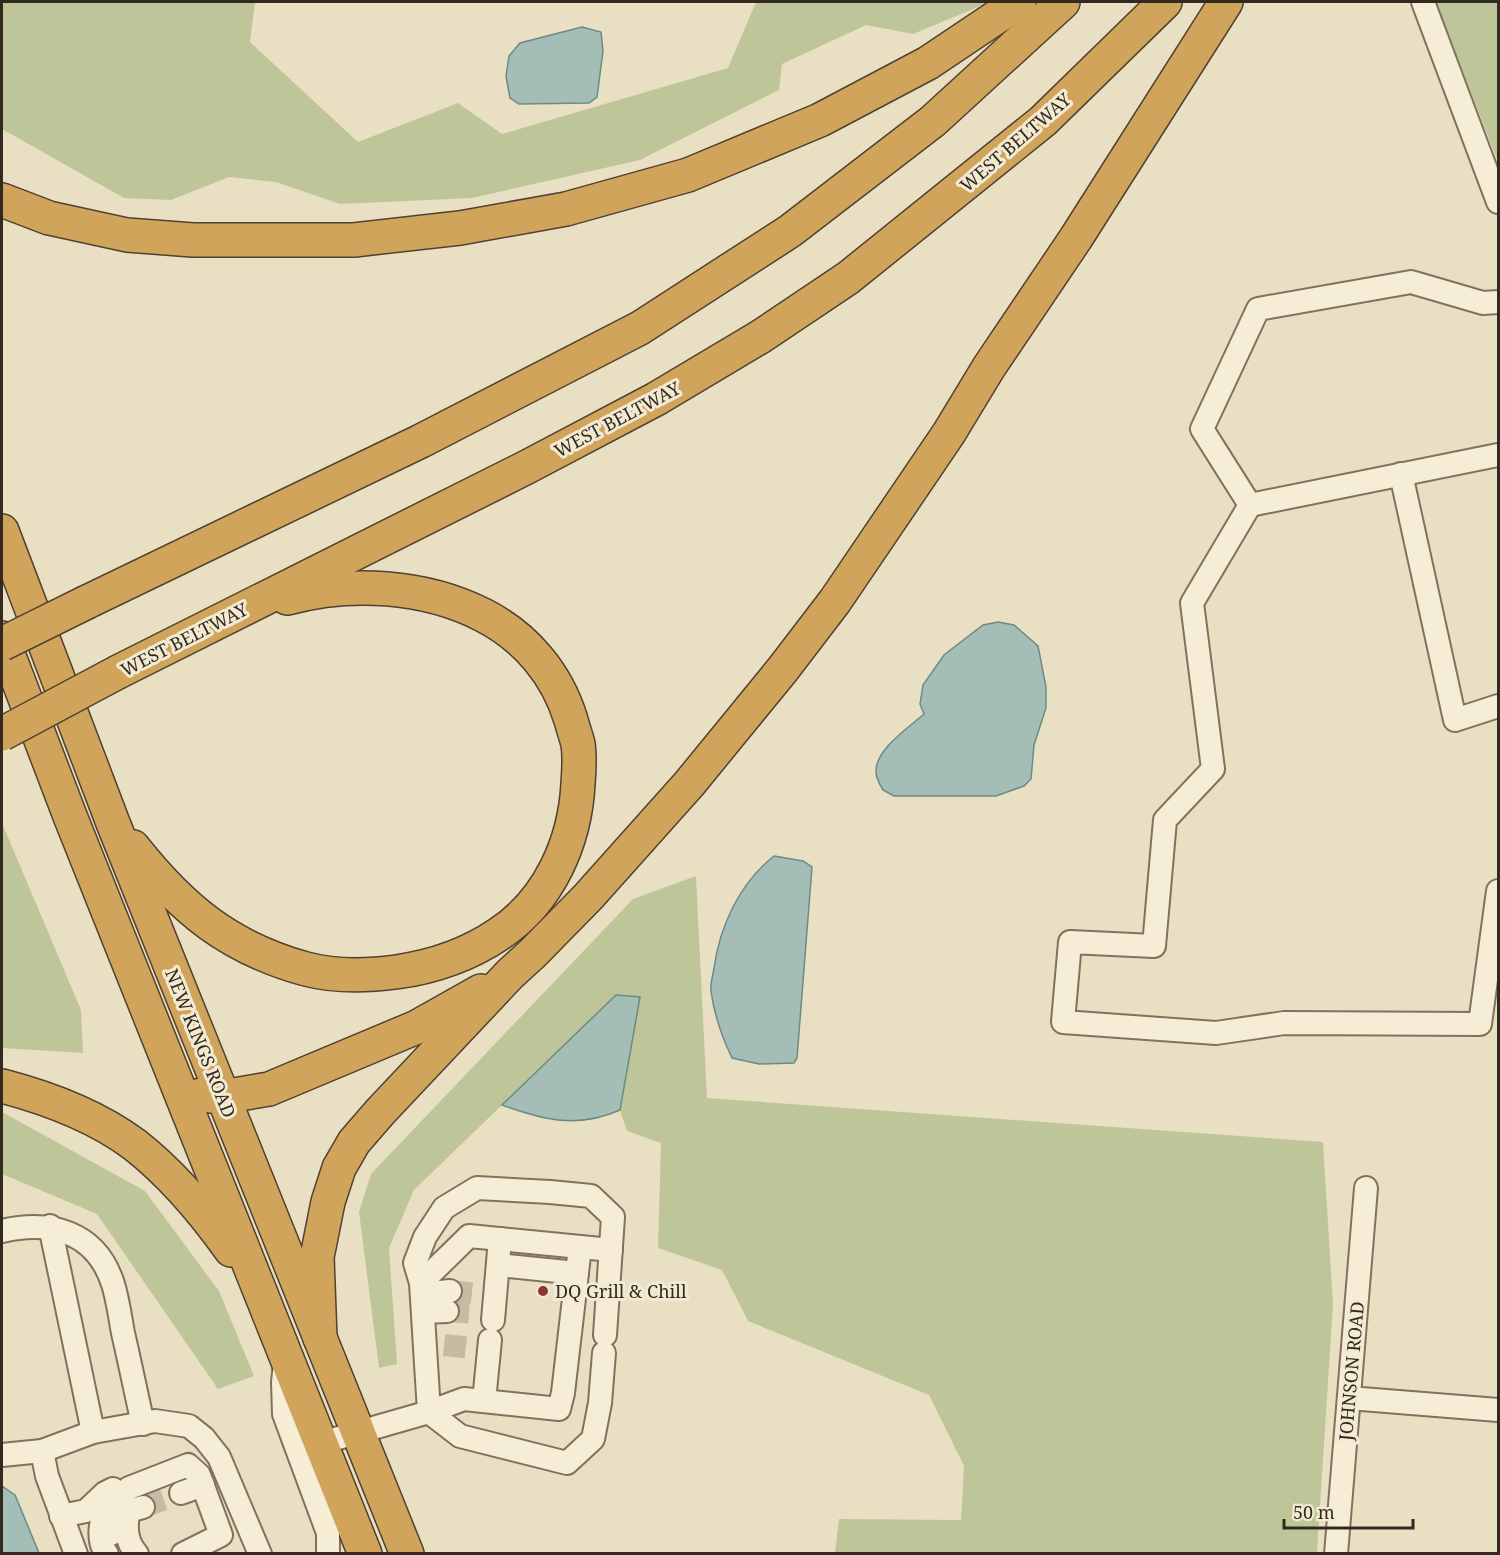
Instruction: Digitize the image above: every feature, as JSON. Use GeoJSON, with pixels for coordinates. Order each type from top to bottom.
{"type":"FeatureCollection","features":[{"type":"Feature","properties":{"kind":"highway"},"geometry":{"type":"LineString","coordinates":[[2,200],[49,218],[116,232],[193,240],[354,240],[460,228],[566,208],[688,175],[820,120],[928,63],[1019,2]]}},
{"type":"Feature","properties":{"kind":"highway"},"geometry":{"type":"LineString","coordinates":[[2,644],[421,441],[640,328],[790,231],[933,121],[1063,2]]}},
{"type":"Feature","properties":{"kind":"highway","name":"WEST BELTWAY"},"geometry":{"type":"LineString","coordinates":[[2,734],[118,672],[646,405],[760,337],[848,278],[1043,121],[1165,2]]}},
{"type":"Feature","properties":{"kind":"highway"},"geometry":{"type":"LineString","coordinates":[[320,1338],[317,1257],[327,1202],[339,1168],[354,1142],[510,974],[588,897],[689,784],[783,669],[835,601],[949,433],[989,367],[1076,238],[1226,2]]}},
{"type":"Feature","properties":{"kind":"highway","name":"NEW KINGS ROAD"},"geometry":{"type":"LineString","coordinates":[[2,531],[113,823],[407,1554]]}},
{"type":"Feature","properties":{"kind":"highway"},"geometry":{"type":"LineString","coordinates":[[113,823],[157,877],[198,916],[229,938],[262,955],[308,970],[341,975],[373,975],[414,970],[444,962],[476,948],[500,933],[522,915],[547,886],[567,846],[576,812],[580,762],[578,743],[566,703],[543,664],[519,638],[497,622],[464,605],[419,592],[364,588],[303,594],[242,610]]}},
{"type":"Feature","properties":{"kind":"highway","name":"NEW KINGS ROAD"},"geometry":{"type":"LineString","coordinates":[[2,638],[74,827],[365,1554]]}},
{"type":"Feature","properties":{"kind":"highway"},"geometry":{"type":"LineString","coordinates":[[181,1094],[222,1096],[269,1089],[417,1027],[510,974]]}},
{"type":"Feature","properties":{"kind":"highway"},"geometry":{"type":"LineString","coordinates":[[2,1086],[68,1107],[135,1146],[209,1219],[259,1289]]}},
{"type":"Feature","properties":{"kind":"street"},"geometry":{"type":"LineString","coordinates":[[1423,2],[1498,202]]}},
{"type":"Feature","properties":{"kind":"street"},"geometry":{"type":"LineString","coordinates":[[1250,505],[1202,429],[1258,309],[1411,282],[1483,303],[1498,302]]}},
{"type":"Feature","properties":{"kind":"street"},"geometry":{"type":"LineString","coordinates":[[1498,455],[1250,505],[1192,603],[1213,769],[1165,820],[1154,946],[1070,942],[1062,1022],[1216,1033],[1284,1023],[1480,1024],[1498,891]]}},
{"type":"Feature","properties":{"kind":"street"},"geometry":{"type":"LineString","coordinates":[[1401,474],[1455,720],[1498,706]]}},
{"type":"Feature","properties":{"kind":"street"},"geometry":{"type":"LineString","coordinates":[[477,1188],[591,1196],[613,1217],[600,1403],[594,1439],[567,1463],[460,1436],[429,1412],[434,1344],[415,1263],[425,1237],[444,1208],[477,1188]]}},
{"type":"Feature","properties":{"kind":"street","name":"JOHNSON ROAD"},"geometry":{"type":"LineString","coordinates":[[1336,1554],[1366,1188]]}},
{"type":"Feature","properties":{"kind":"street"},"geometry":{"type":"LineString","coordinates":[[2,1231],[17,1227],[50,1227],[75,1235],[100,1257],[112,1283],[143,1424]]}},
{"type":"Feature","properties":{"kind":"street"},"geometry":{"type":"LineString","coordinates":[[50,1227],[93,1432]]}},
{"type":"Feature","properties":{"kind":"street"},"geometry":{"type":"LineString","coordinates":[[422,1297],[469,1236],[611,1251]]}},
{"type":"Feature","properties":{"kind":"street"},"geometry":{"type":"LineString","coordinates":[[484,1401],[486,1321],[498,1265],[500,1239]]}},
{"type":"Feature","properties":{"kind":"street"},"geometry":{"type":"LineString","coordinates":[[321,1443],[358,1434],[464,1399],[559,1409],[563,1394],[580,1247]]}},
{"type":"Feature","properties":{"kind":"street"},"geometry":{"type":"LineString","coordinates":[[498,1265],[577,1273]]}},
{"type":"Feature","properties":{"kind":"street"},"geometry":{"type":"LineString","coordinates":[[422,1297],[449,1301]]}},
{"type":"Feature","properties":{"kind":"street"},"geometry":{"type":"LineString","coordinates":[[286,1356],[282,1382],[284,1414],[328,1533],[328,1554]]}},
{"type":"Feature","properties":{"kind":"street"},"geometry":{"type":"LineString","coordinates":[[1349,1398],[1498,1410]]}},
{"type":"Feature","properties":{"kind":"street"},"geometry":{"type":"LineString","coordinates":[[2,1455],[42,1451],[93,1432],[155,1421],[189,1426],[204,1438],[221,1464],[260,1554]]}},
{"type":"Feature","properties":{"kind":"street"},"geometry":{"type":"LineString","coordinates":[[42,1451],[47,1476],[76,1554]]}},
{"type":"Feature","properties":{"kind":"street"},"geometry":{"type":"LineString","coordinates":[[181,1493],[221,1464]]}},
{"type":"Feature","properties":{"kind":"street"},"geometry":{"type":"LineString","coordinates":[[103,1546],[101,1523],[114,1498],[124,1494],[129,1488],[188,1465],[201,1480],[221,1535],[183,1554]]}},
{"type":"Feature","properties":{"kind":"street"},"geometry":{"type":"LineString","coordinates":[[63,1522],[86,1511],[105,1493],[122,1486],[129,1488]]}},
{"type":"Feature","properties":{"kind":"street"},"geometry":{"type":"LineString","coordinates":[[122,1554],[112,1547],[114,1517],[119,1511],[136,1509],[128,1535],[132,1549],[137,1554]]}},
{"type":"Feature","properties":{"kind":"street"},"geometry":{"type":"LineString","coordinates":[[63,1522],[84,1522],[93,1526],[103,1546]]}},
{"type":"Feature","properties":{"kind":"green space"},"geometry":{"type":"Polygon","coordinates":[[[2,2],[255,2],[250,42],[358,142],[458,103],[502,134],[728,68],[756,2],[990,2],[913,34],[866,25],[782,64],[779,90],[640,160],[472,198],[340,204],[276,182],[229,177],[171,200],[124,198],[2,129],[2,2]]]}},
{"type":"Feature","properties":{"kind":"green space"},"geometry":{"type":"Polygon","coordinates":[[[1436,2],[1498,2],[1498,162],[1436,2]]]}},
{"type":"Feature","properties":{"kind":"green space"},"geometry":{"type":"Polygon","coordinates":[[[2,823],[81,1010],[83,1053],[2,1048],[2,823]]]}},
{"type":"Feature","properties":{"kind":"green space"},"geometry":{"type":"Polygon","coordinates":[[[696,876],[707,1098],[1323,1142],[1333,1304],[1317,1553],[835,1553],[839,1519],[961,1520],[964,1466],[929,1395],[748,1321],[722,1270],[658,1248],[661,1143],[627,1131],[620,1110],[640,998],[616,995],[414,1190],[389,1248],[397,1364],[379,1368],[359,1212],[371,1174],[633,899],[696,876]]]}},
{"type":"Feature","properties":{"kind":"green space"},"geometry":{"type":"Polygon","coordinates":[[[2,1112],[145,1191],[219,1291],[254,1376],[218,1389],[97,1214],[2,1174],[2,1112]]]}},
{"type":"Feature","properties":{"kind":"water"},"geometry":{"type":"Polygon","coordinates":[[[582,27],[601,32],[603,51],[597,97],[589,103],[519,104],[510,98],[506,76],[509,56],[520,43],[582,27]]]}},
{"type":"Feature","properties":{"kind":"water"},"geometry":{"type":"Polygon","coordinates":[[[998,622],[1014,625],[1038,646],[1046,687],[1046,708],[1034,745],[1031,779],[1024,786],[996,796],[894,796],[883,790],[877,777],[877,764],[894,740],[924,714],[920,704],[923,685],[944,655],[983,625],[998,622]]]}},
{"type":"Feature","properties":{"kind":"water"},"geometry":{"type":"Polygon","coordinates":[[[774,856],[803,861],[812,867],[797,1058],[794,1063],[759,1064],[732,1058],[716,1017],[711,985],[721,936],[734,906],[751,879],[774,856]]]}},
{"type":"Feature","properties":{"kind":"water"},"geometry":{"type":"Polygon","coordinates":[[[616,995],[640,997],[620,1110],[604,1116],[575,1121],[532,1115],[502,1105],[616,995]]]}},
{"type":"Feature","properties":{"kind":"water"},"geometry":{"type":"Polygon","coordinates":[[[2,1486],[15,1495],[39,1553],[2,1553],[2,1486]]]}},
{"type":"Feature","properties":{"kind":"tunnel"},"geometry":{"type":"LineString","coordinates":[[450,1291],[478,1294]]}},
{"type":"Feature","properties":{"kind":"tunnel"},"geometry":{"type":"LineString","coordinates":[[447,1311],[475,1313]]}},
{"type":"Feature","properties":{"kind":"tunnel"},"geometry":{"type":"LineString","coordinates":[[444,1345],[474,1348]]}},
{"type":"Feature","properties":{"kind":"tunnel"},"geometry":{"type":"LineString","coordinates":[[143,1507],[181,1493]]}},
{"type":"Feature","properties":{"kind":"place","name":"DQ Grill & Chill"},"geometry":{"type":"Point","coordinates":[543,1291]}}]}
